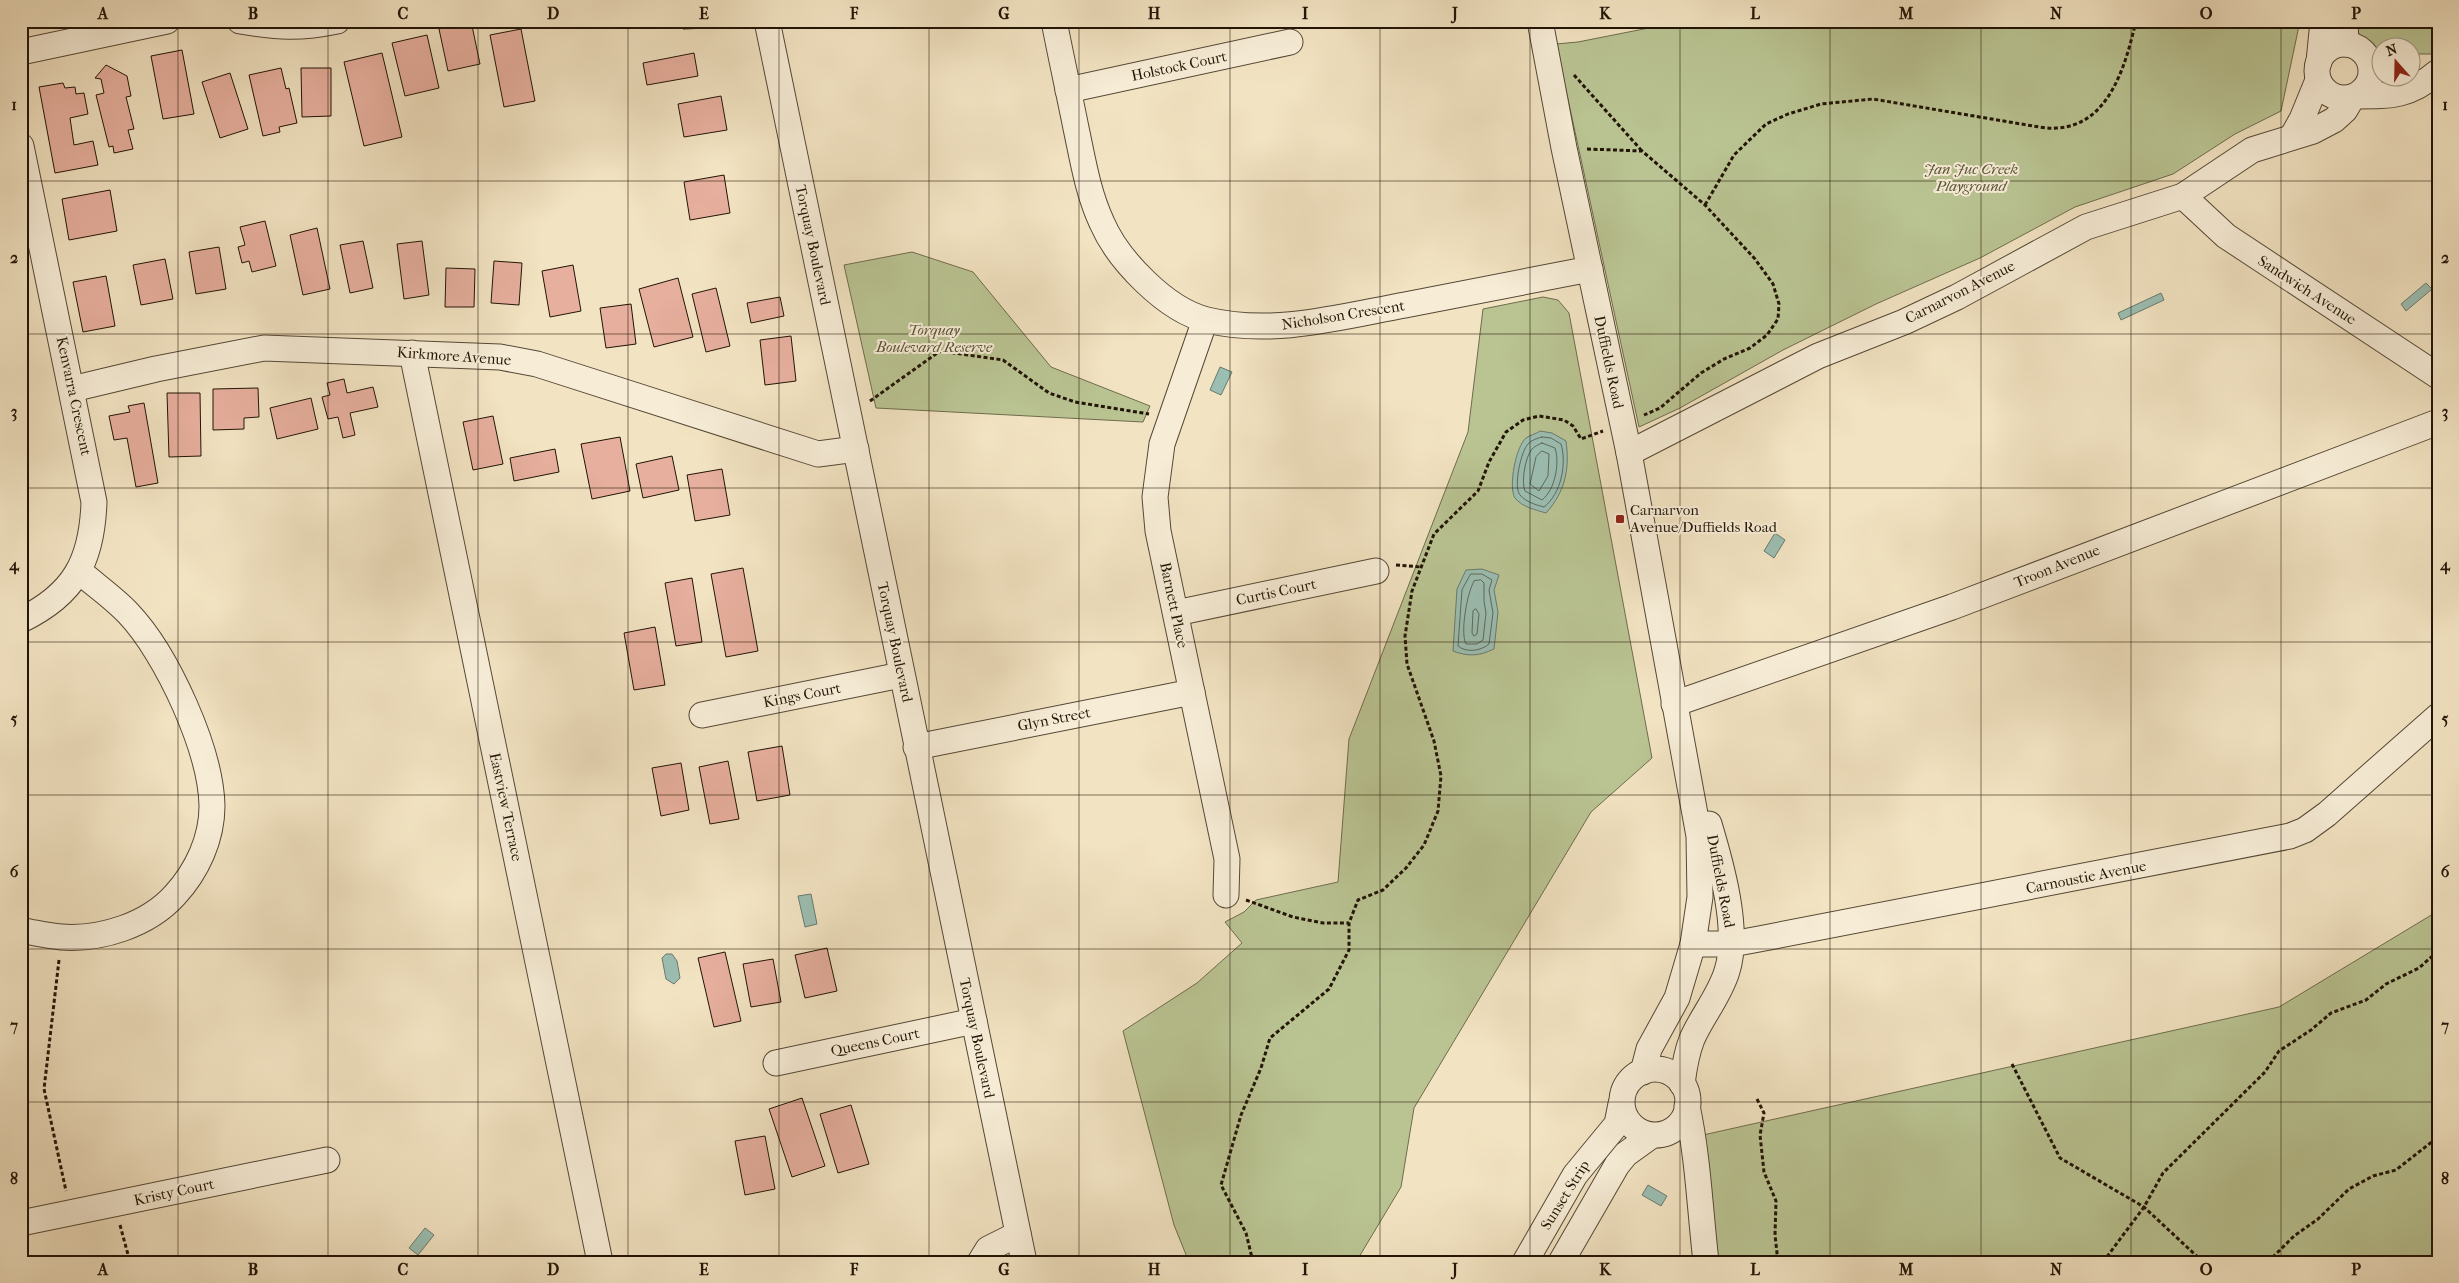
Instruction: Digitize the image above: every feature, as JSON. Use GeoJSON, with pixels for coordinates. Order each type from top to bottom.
{"type":"FeatureCollection","features":[{"type":"Feature","properties":{"kind":"street"},"geometry":{"type":"LineString","coordinates":[[21,52],[167,21]]}},
{"type":"Feature","properties":{"kind":"street"},"geometry":{"type":"LineString","coordinates":[[240,21],[286,28],[309,27],[337,21]]}},
{"type":"Feature","properties":{"kind":"street","name":"Torquay Boulevard"},"geometry":{"type":"LineString","coordinates":[[767,21],[1024,1262]]}},
{"type":"Feature","properties":{"kind":"street","name":"Nicholson Crescent"},"geometry":{"type":"LineString","coordinates":[[1054,21],[1090,195],[1102,224],[1118,252],[1137,274],[1181,308],[1205,320],[1255,327],[1310,323],[1590,269]]}},
{"type":"Feature","properties":{"kind":"street","name":"Duffields Road"},"geometry":{"type":"LineString","coordinates":[[1540,21],[1564,148],[1629,453],[1674,704],[1700,836],[1700,897],[1693,944],[1677,998],[1648,1049],[1643,1072]]}},
{"type":"Feature","properties":{"kind":"street"},"geometry":{"type":"LineString","coordinates":[[2323,21],[2318,71],[2322,88],[2335,98],[2398,95],[2417,87],[2438,70]]}},
{"type":"Feature","properties":{"kind":"street"},"geometry":{"type":"LineString","coordinates":[[2292,136],[2302,119],[2318,71],[2329,48],[2346,33],[2372,59]]}},
{"type":"Feature","properties":{"kind":"street","name":"Holstock Court"},"geometry":{"type":"LineString","coordinates":[[1068,90],[1290,42]]}},
{"type":"Feature","properties":{"kind":"street"},"geometry":{"type":"LineString","coordinates":[[2422,70],[2438,70]]}},
{"type":"Feature","properties":{"kind":"street"},"geometry":{"type":"LineString","coordinates":[[2354,97],[2364,90],[2372,72]]}},
{"type":"Feature","properties":{"kind":"street","name":"Carnarvon Avenue"},"geometry":{"type":"LineString","coordinates":[[1629,453],[1818,356],[1904,322],[1957,297],[2086,227],[2183,196],[2252,150],[2313,131],[2334,120],[2345,110],[2354,97]]}},
{"type":"Feature","properties":{"kind":"street","name":"Kenvarra Crescent"},"geometry":{"type":"LineString","coordinates":[[21,146],[94,502],[93,527],[88,551],[79,571],[69,586],[21,620]]}},
{"type":"Feature","properties":{"kind":"street","name":"Sandwich Avenue"},"geometry":{"type":"LineString","coordinates":[[2183,196],[2226,236],[2438,376]]}},
{"type":"Feature","properties":{"kind":"street","name":"Barnett Place"},"geometry":{"type":"LineString","coordinates":[[1205,320],[1162,444],[1155,497],[1158,531],[1227,859],[1226,895]]}},
{"type":"Feature","properties":{"kind":"street","name":"Kirkmore Avenue"},"geometry":{"type":"LineString","coordinates":[[72,389],[156,369],[264,348],[500,357],[537,364],[818,454],[856,449]]}},
{"type":"Feature","properties":{"kind":"street","name":"Eastview Terrace"},"geometry":{"type":"LineString","coordinates":[[412,353],[600,1262]]}},
{"type":"Feature","properties":{"kind":"street","name":"Troon Avenue"},"geometry":{"type":"LineString","coordinates":[[1674,704],[1952,607],[2438,422]]}},
{"type":"Feature","properties":{"kind":"street"},"geometry":{"type":"LineString","coordinates":[[24,931],[61,937],[106,932],[126,927],[165,906],[196,867],[208,839],[212,806],[208,777],[200,748],[178,690],[163,663],[128,613],[79,571]]}},
{"type":"Feature","properties":{"kind":"street","name":"Curtis Court"},"geometry":{"type":"LineString","coordinates":[[1176,613],[1376,571]]}},
{"type":"Feature","properties":{"kind":"street","name":"Kings Court"},"geometry":{"type":"LineString","coordinates":[[702,715],[901,675]]}},
{"type":"Feature","properties":{"kind":"street","name":"Glyn Street"},"geometry":{"type":"LineString","coordinates":[[916,747],[1192,692]]}},
{"type":"Feature","properties":{"kind":"street","name":"Duffields Road"},"geometry":{"type":"LineString","coordinates":[[1674,704],[1717,849],[1731,926],[1732,944],[1727,971],[1684,1059],[1685,1095]]}},
{"type":"Feature","properties":{"kind":"street","name":"Carnoustie Avenue"},"geometry":{"type":"LineString","coordinates":[[1693,944],[1732,944],[2290,836],[2305,830],[2327,814],[2438,716]]}},
{"type":"Feature","properties":{"kind":"street","name":"Queens Court"},"geometry":{"type":"LineString","coordinates":[[776,1063],[974,1021]]}},
{"type":"Feature","properties":{"kind":"street"},"geometry":{"type":"LineString","coordinates":[[1643,1072],[1660,1070],[1668,1073],[1685,1095],[1696,1153],[1697,1185],[1706,1262]]}},
{"type":"Feature","properties":{"kind":"street","name":"Sunset Strip"},"geometry":{"type":"LineString","coordinates":[[1525,1262],[1575,1176],[1617,1124],[1628,1084],[1635,1076],[1643,1072]]}},
{"type":"Feature","properties":{"kind":"street","name":"Sunset Strip"},"geometry":{"type":"LineString","coordinates":[[1561,1262],[1617,1165],[1626,1154],[1657,1134],[1673,1130],[1680,1123],[1685,1095]]}},
{"type":"Feature","properties":{"kind":"street"},"geometry":{"type":"LineString","coordinates":[[1621,1104],[1629,1123],[1643,1134],[1657,1134],[1683,1153],[1697,1185]]}},
{"type":"Feature","properties":{"kind":"street","name":"Kristy Court"},"geometry":{"type":"LineString","coordinates":[[21,1223],[327,1160]]}},
{"type":"Feature","properties":{"kind":"street"},"geometry":{"type":"LineString","coordinates":[[980,1262],[988,1249],[1018,1234]]}},
{"type":"Feature","properties":{"kind":"path"},"geometry":{"type":"LineString","coordinates":[[1705,205],[1734,155],[1766,124],[1788,114],[1821,104],[1873,100],[1998,121],[2057,128],[2074,124],[2092,114],[2110,95],[2126,63],[2136,21]]}},
{"type":"Feature","properties":{"kind":"path"},"geometry":{"type":"LineString","coordinates":[[1252,1262],[1246,1233],[1221,1185],[1241,1115],[1261,1068],[1270,1038],[1329,990],[1349,950],[1349,923],[1358,900],[1383,890],[1406,868],[1424,844],[1438,811],[1441,776],[1434,741],[1406,664],[1405,636],[1412,591],[1434,534],[1478,491],[1490,462],[1506,432],[1523,420],[1539,416],[1550,416],[1564,420],[1574,426],[1581,439],[1622,424],[1660,408],[1701,373],[1724,359],[1750,348],[1767,335],[1778,319],[1778,304],[1773,284],[1756,259],[1705,205],[1642,151],[1570,70]]}},
{"type":"Feature","properties":{"kind":"path"},"geometry":{"type":"LineString","coordinates":[[1564,148],[1642,151]]}},
{"type":"Feature","properties":{"kind":"path"},"geometry":{"type":"LineString","coordinates":[[849,416],[940,351],[1003,360],[1049,393],[1075,402],[1171,416]]}},
{"type":"Feature","properties":{"kind":"path"},"geometry":{"type":"LineString","coordinates":[[1226,895],[1256,903],[1293,917],[1323,923],[1349,923]]}},
{"type":"Feature","properties":{"kind":"path"},"geometry":{"type":"LineString","coordinates":[[61,937],[44,1089],[71,1213]]}},
{"type":"Feature","properties":{"kind":"path"},"geometry":{"type":"LineString","coordinates":[[2103,1262],[2144,1207],[2163,1173],[2265,1072],[2280,1051],[2311,1030],[2331,1013],[2366,1000],[2386,984],[2419,968],[2438,951]]}},
{"type":"Feature","properties":{"kind":"path"},"geometry":{"type":"LineString","coordinates":[[2012,1064],[2060,1158],[2144,1207],[2203,1262]]}},
{"type":"Feature","properties":{"kind":"path"},"geometry":{"type":"LineString","coordinates":[[1757,1099],[1764,1113],[1760,1135],[1764,1172],[1776,1201],[1775,1235],[1778,1262]]}},
{"type":"Feature","properties":{"kind":"path"},"geometry":{"type":"LineString","coordinates":[[2268,1262],[2294,1236],[2318,1219],[2349,1188],[2373,1176],[2396,1170],[2438,1137]]}},
{"type":"Feature","properties":{"kind":"path"},"geometry":{"type":"LineString","coordinates":[[114,1205],[130,1262]]}},
{"type":"Feature","properties":{"kind":"green space","name":"Jan Juc Creek Playground"},"geometry":{"type":"Polygon","coordinates":[[[1684,21],[2300,21],[2281,111],[2235,134],[2173,174],[2075,207],[1980,258],[1876,304],[1783,350],[1680,408],[1639,427],[1556,44],[1578,42],[1684,21]]]}},
{"type":"Feature","properties":{"kind":"green space"},"geometry":{"type":"Polygon","coordinates":[[[2355,21],[2438,21],[2438,54],[2422,54],[2422,38],[2372,38],[2372,47],[2359,34],[2355,21]]]}},
{"type":"Feature","properties":{"kind":"green space","name":"Torquay Boulevard Reserve"},"geometry":{"type":"Polygon","coordinates":[[[912,252],[973,272],[1051,367],[1150,406],[1143,422],[876,408],[844,265],[912,252]]]}},
{"type":"Feature","properties":{"kind":"green space"},"geometry":{"type":"Polygon","coordinates":[[[1543,297],[1558,300],[1569,313],[1652,758],[1591,812],[1414,1108],[1401,1187],[1356,1262],[1189,1262],[1174,1225],[1123,1031],[1197,983],[1242,943],[1225,922],[1244,912],[1256,900],[1338,882],[1349,739],[1468,432],[1483,309],[1543,297]]]}},
{"type":"Feature","properties":{"kind":"green space"},"geometry":{"type":"Polygon","coordinates":[[[2438,911],[2438,1262],[1706,1262],[1694,1137],[2279,1007],[2438,911]]]}},
{"type":"Feature","properties":{"kind":"water"},"geometry":{"type":"Polygon","coordinates":[[[2426,283],[2432,289],[2406,311],[2401,304],[2426,283]]]}},
{"type":"Feature","properties":{"kind":"water"},"geometry":{"type":"Polygon","coordinates":[[[2161,293],[2164,300],[2121,320],[2118,313],[2161,293]]]}},
{"type":"Feature","properties":{"kind":"water"},"geometry":{"type":"Polygon","coordinates":[[[1220,367],[1232,372],[1221,395],[1210,390],[1220,367]]]}},
{"type":"Feature","properties":{"kind":"water"},"geometry":{"type":"Polygon","coordinates":[[[1540,431],[1552,433],[1566,441],[1567,451],[1565,480],[1558,497],[1546,513],[1521,504],[1515,498],[1512,485],[1516,458],[1522,442],[1540,431]]]}},
{"type":"Feature","properties":{"kind":"water"},"geometry":{"type":"Polygon","coordinates":[[[1775,533],[1785,540],[1774,558],[1764,551],[1775,533]]]}},
{"type":"Feature","properties":{"kind":"water"},"geometry":{"type":"Polygon","coordinates":[[[1482,569],[1499,575],[1494,590],[1498,612],[1494,649],[1474,655],[1459,653],[1453,651],[1457,589],[1466,570],[1482,569]]]}},
{"type":"Feature","properties":{"kind":"water"},"geometry":{"type":"Polygon","coordinates":[[[811,894],[817,924],[805,927],[798,896],[811,894]]]}},
{"type":"Feature","properties":{"kind":"water"},"geometry":{"type":"Polygon","coordinates":[[[666,954],[672,954],[677,961],[680,978],[674,984],[666,979],[662,958],[666,954]]]}},
{"type":"Feature","properties":{"kind":"water"},"geometry":{"type":"Polygon","coordinates":[[[1648,1185],[1667,1196],[1661,1206],[1642,1195],[1648,1185]]]}},
{"type":"Feature","properties":{"kind":"water"},"geometry":{"type":"Polygon","coordinates":[[[425,1228],[434,1235],[418,1255],[409,1248],[425,1228]]]}},
{"type":"Feature","properties":{"kind":"building"},"geometry":{"type":"Polygon","coordinates":[[[471,21],[480,64],[448,71],[439,29],[471,21]]]}},
{"type":"Feature","properties":{"kind":"building"},"geometry":{"type":"Polygon","coordinates":[[[683,21],[709,21],[709,28],[683,29],[683,21]]]}},
{"type":"Feature","properties":{"kind":"building"},"geometry":{"type":"Polygon","coordinates":[[[521,29],[535,101],[504,107],[490,35],[521,29]]]}},
{"type":"Feature","properties":{"kind":"building"},"geometry":{"type":"Polygon","coordinates":[[[427,35],[439,88],[405,96],[392,43],[427,35]]]}},
{"type":"Feature","properties":{"kind":"building"},"geometry":{"type":"Polygon","coordinates":[[[182,50],[194,114],[163,119],[151,56],[182,50]]]}},
{"type":"Feature","properties":{"kind":"building"},"geometry":{"type":"Polygon","coordinates":[[[382,53],[402,137],[364,146],[344,62],[382,53]]]}},
{"type":"Feature","properties":{"kind":"building"},"geometry":{"type":"Polygon","coordinates":[[[694,53],[698,76],[647,85],[643,63],[694,53]]]}},
{"type":"Feature","properties":{"kind":"building"},"geometry":{"type":"Polygon","coordinates":[[[106,65],[127,76],[131,96],[126,97],[134,129],[128,130],[133,149],[114,153],[113,146],[109,147],[96,95],[104,93],[101,79],[95,78],[106,65]]]}},
{"type":"Feature","properties":{"kind":"building"},"geometry":{"type":"Polygon","coordinates":[[[281,68],[286,89],[289,88],[297,123],[279,127],[280,132],[263,136],[249,75],[281,68]]]}},
{"type":"Feature","properties":{"kind":"building"},"geometry":{"type":"Polygon","coordinates":[[[301,68],[331,68],[331,116],[302,117],[301,68]]]}},
{"type":"Feature","properties":{"kind":"building"},"geometry":{"type":"Polygon","coordinates":[[[230,73],[248,129],[220,138],[202,82],[230,73]]]}},
{"type":"Feature","properties":{"kind":"building"},"geometry":{"type":"Polygon","coordinates":[[[63,83],[65,88],[75,87],[76,94],[84,93],[88,114],[70,118],[74,145],[93,141],[98,165],[55,173],[39,87],[63,83]]]}},
{"type":"Feature","properties":{"kind":"building"},"geometry":{"type":"Polygon","coordinates":[[[721,96],[727,130],[684,137],[678,104],[721,96]]]}},
{"type":"Feature","properties":{"kind":"building"},"geometry":{"type":"Polygon","coordinates":[[[724,175],[730,213],[690,220],[684,182],[724,175]]]}},
{"type":"Feature","properties":{"kind":"building"},"geometry":{"type":"Polygon","coordinates":[[[110,190],[117,231],[69,240],[62,199],[110,190]]]}},
{"type":"Feature","properties":{"kind":"building"},"geometry":{"type":"Polygon","coordinates":[[[265,221],[276,266],[252,272],[249,261],[242,263],[238,247],[245,245],[240,227],[265,221]]]}},
{"type":"Feature","properties":{"kind":"building"},"geometry":{"type":"Polygon","coordinates":[[[317,228],[330,289],[303,295],[290,235],[317,228]]]}},
{"type":"Feature","properties":{"kind":"building"},"geometry":{"type":"Polygon","coordinates":[[[363,241],[373,288],[350,293],[340,245],[363,241]]]}},
{"type":"Feature","properties":{"kind":"building"},"geometry":{"type":"Polygon","coordinates":[[[422,241],[429,295],[404,299],[397,244],[422,241]]]}},
{"type":"Feature","properties":{"kind":"building"},"geometry":{"type":"Polygon","coordinates":[[[219,247],[226,289],[196,294],[189,252],[219,247]]]}},
{"type":"Feature","properties":{"kind":"building"},"geometry":{"type":"Polygon","coordinates":[[[165,259],[173,299],[141,305],[133,265],[165,259]]]}},
{"type":"Feature","properties":{"kind":"building"},"geometry":{"type":"Polygon","coordinates":[[[494,261],[522,263],[519,305],[491,303],[494,261]]]}},
{"type":"Feature","properties":{"kind":"building"},"geometry":{"type":"Polygon","coordinates":[[[573,265],[581,311],[550,317],[542,271],[573,265]]]}},
{"type":"Feature","properties":{"kind":"building"},"geometry":{"type":"Polygon","coordinates":[[[446,268],[475,269],[474,307],[445,307],[446,268]]]}},
{"type":"Feature","properties":{"kind":"building"},"geometry":{"type":"Polygon","coordinates":[[[106,276],[115,326],[83,332],[73,282],[106,276]]]}},
{"type":"Feature","properties":{"kind":"building"},"geometry":{"type":"Polygon","coordinates":[[[678,278],[693,337],[654,347],[639,289],[678,278]]]}},
{"type":"Feature","properties":{"kind":"building"},"geometry":{"type":"Polygon","coordinates":[[[716,288],[730,346],[706,352],[692,294],[716,288]]]}},
{"type":"Feature","properties":{"kind":"building"},"geometry":{"type":"Polygon","coordinates":[[[780,297],[784,316],[751,323],[747,303],[780,297]]]}},
{"type":"Feature","properties":{"kind":"building"},"geometry":{"type":"Polygon","coordinates":[[[631,304],[636,344],[606,348],[600,308],[631,304]]]}},
{"type":"Feature","properties":{"kind":"building"},"geometry":{"type":"Polygon","coordinates":[[[791,336],[796,381],[765,385],[760,340],[791,336]]]}},
{"type":"Feature","properties":{"kind":"building"},"geometry":{"type":"Polygon","coordinates":[[[344,379],[347,393],[373,387],[378,407],[350,413],[355,435],[343,438],[338,417],[328,419],[322,397],[330,395],[327,383],[344,379]]]}},
{"type":"Feature","properties":{"kind":"building"},"geometry":{"type":"Polygon","coordinates":[[[258,388],[259,417],[244,418],[244,429],[213,430],[213,389],[258,388]]]}},
{"type":"Feature","properties":{"kind":"building"},"geometry":{"type":"Polygon","coordinates":[[[167,393],[200,393],[201,456],[169,457],[167,393]]]}},
{"type":"Feature","properties":{"kind":"building"},"geometry":{"type":"Polygon","coordinates":[[[311,398],[318,429],[277,439],[270,408],[311,398]]]}},
{"type":"Feature","properties":{"kind":"building"},"geometry":{"type":"Polygon","coordinates":[[[144,403],[158,483],[136,487],[127,438],[114,440],[109,416],[130,412],[128,406],[144,403]]]}},
{"type":"Feature","properties":{"kind":"building"},"geometry":{"type":"Polygon","coordinates":[[[493,416],[503,464],[473,470],[463,422],[493,416]]]}},
{"type":"Feature","properties":{"kind":"building"},"geometry":{"type":"Polygon","coordinates":[[[620,437],[630,491],[592,499],[581,444],[620,437]]]}},
{"type":"Feature","properties":{"kind":"building"},"geometry":{"type":"Polygon","coordinates":[[[555,449],[559,472],[514,481],[510,458],[555,449]]]}},
{"type":"Feature","properties":{"kind":"building"},"geometry":{"type":"Polygon","coordinates":[[[672,456],[679,490],[643,498],[636,464],[672,456]]]}},
{"type":"Feature","properties":{"kind":"building"},"geometry":{"type":"Polygon","coordinates":[[[722,469],[730,515],[695,521],[687,475],[722,469]]]}},
{"type":"Feature","properties":{"kind":"building"},"geometry":{"type":"Polygon","coordinates":[[[743,568],[758,651],[726,657],[711,574],[743,568]]]}},
{"type":"Feature","properties":{"kind":"building"},"geometry":{"type":"Polygon","coordinates":[[[692,578],[702,642],[676,646],[665,583],[692,578]]]}},
{"type":"Feature","properties":{"kind":"building"},"geometry":{"type":"Polygon","coordinates":[[[655,627],[665,685],[634,690],[624,633],[655,627]]]}},
{"type":"Feature","properties":{"kind":"building"},"geometry":{"type":"Polygon","coordinates":[[[782,746],[790,795],[757,801],[748,752],[782,746]]]}},
{"type":"Feature","properties":{"kind":"building"},"geometry":{"type":"Polygon","coordinates":[[[728,761],[739,819],[710,824],[699,767],[728,761]]]}},
{"type":"Feature","properties":{"kind":"building"},"geometry":{"type":"Polygon","coordinates":[[[681,763],[689,810],[661,816],[652,768],[681,763]]]}},
{"type":"Feature","properties":{"kind":"building"},"geometry":{"type":"Polygon","coordinates":[[[827,948],[837,991],[805,998],[795,955],[827,948]]]}},
{"type":"Feature","properties":{"kind":"building"},"geometry":{"type":"Polygon","coordinates":[[[725,952],[741,1021],[714,1027],[698,958],[725,952]]]}},
{"type":"Feature","properties":{"kind":"building"},"geometry":{"type":"Polygon","coordinates":[[[773,959],[781,1002],[751,1007],[743,964],[773,959]]]}},
{"type":"Feature","properties":{"kind":"building"},"geometry":{"type":"Polygon","coordinates":[[[802,1098],[825,1166],[792,1177],[769,1109],[802,1098]]]}},
{"type":"Feature","properties":{"kind":"building"},"geometry":{"type":"Polygon","coordinates":[[[851,1105],[869,1164],[838,1173],[820,1114],[851,1105]]]}},
{"type":"Feature","properties":{"kind":"building"},"geometry":{"type":"Polygon","coordinates":[[[765,1136],[775,1189],[745,1195],[735,1141],[765,1136]]]}},
{"type":"Feature","properties":{"kind":"place","name":"Carnarvon Avenue/Duffields Road"},"geometry":{"type":"Point","coordinates":[1620,519]}}]}
